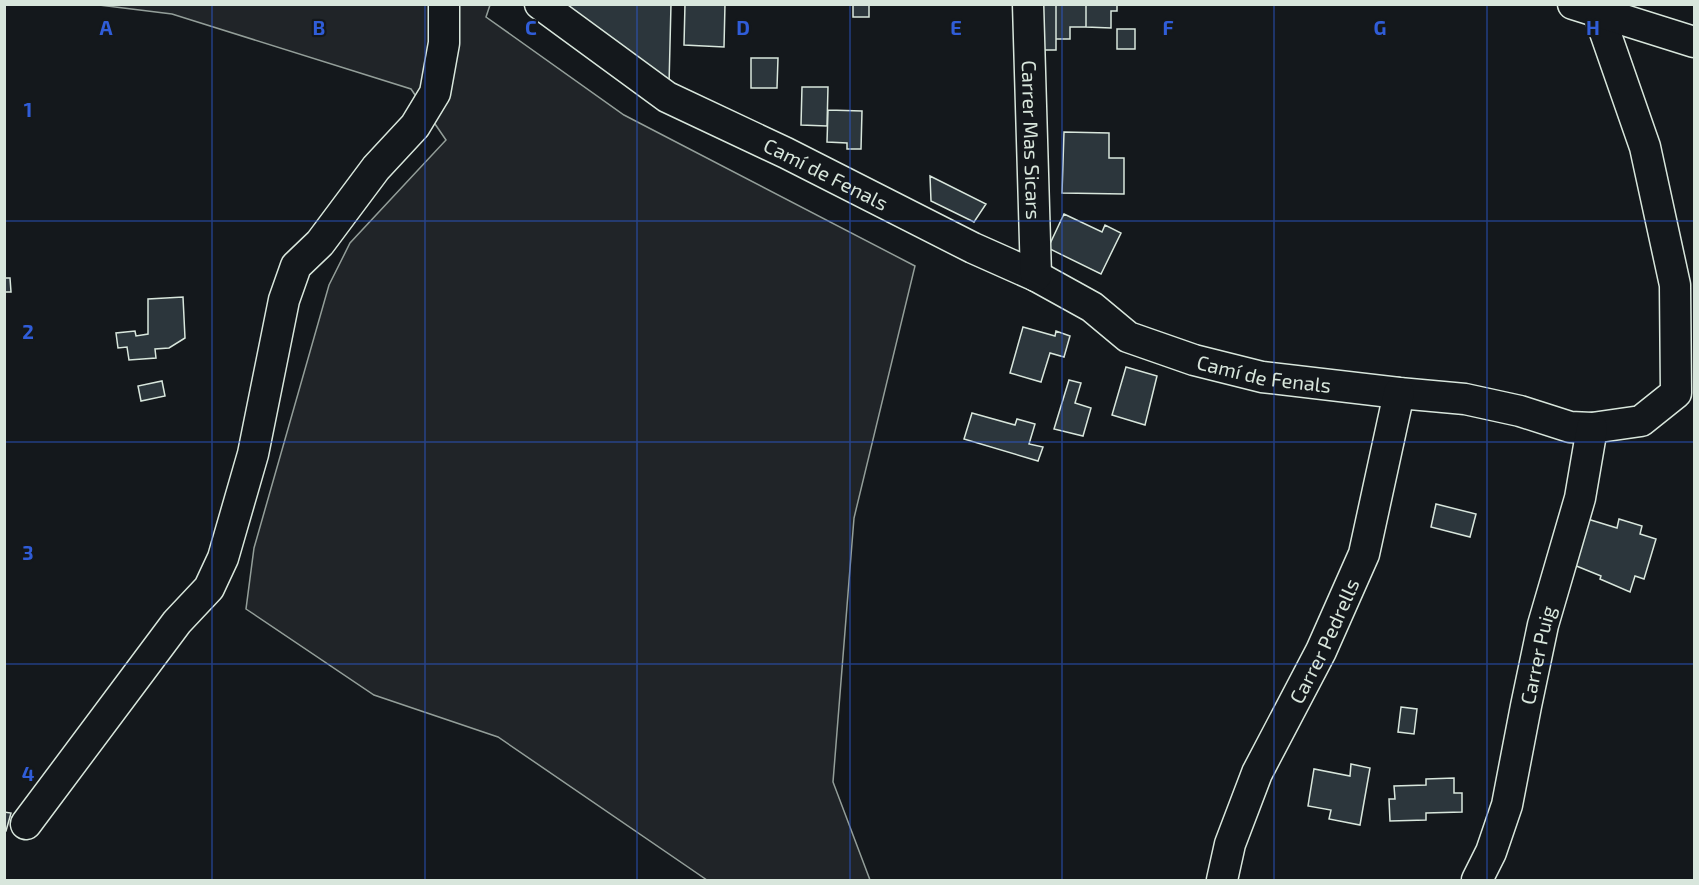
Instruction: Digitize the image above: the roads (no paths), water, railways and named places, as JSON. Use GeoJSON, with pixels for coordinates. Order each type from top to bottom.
{"type":"FeatureCollection","features":[{"type":"Feature","properties":{"kind":"street"},"geometry":{"type":"LineString","coordinates":[[26,824],[177,622],[209,588],[223,558],[253,454],[284,300],[296,266],[320,243],[376,168],[415,126],[435,93],[444,43],[444,4]]}},
{"type":"Feature","properties":{"kind":"street","name":"Camí de Fenals"},"geometry":{"type":"LineString","coordinates":[[540,4],[667,97],[786,153],[973,248],[1036,276],[1092,307],[1128,337],[1194,360],[1262,377],[1465,399],[1520,411],[1570,428],[1592,428],[1641,421],[1676,393],[1676,285],[1645,147],[1586,8]]}},
{"type":"Feature","properties":{"kind":"street","name":"Carrer Mas Sicars"},"geometry":{"type":"LineString","coordinates":[[1028,4],[1036,276]]}},
{"type":"Feature","properties":{"kind":"street"},"geometry":{"type":"LineString","coordinates":[[1586,8],[1695,42]]}},
{"type":"Feature","properties":{"kind":"street","name":"Carrer Pedrells"},"geometry":{"type":"LineString","coordinates":[[1222,880],[1230,844],[1257,773],[1321,651],[1364,554],[1399,393]]}},
{"type":"Feature","properties":{"kind":"street","name":"Carrer Puig"},"geometry":{"type":"LineString","coordinates":[[1477,880],[1491,852],[1508,805],[1543,625],[1580,498],[1592,428]]}}]}
